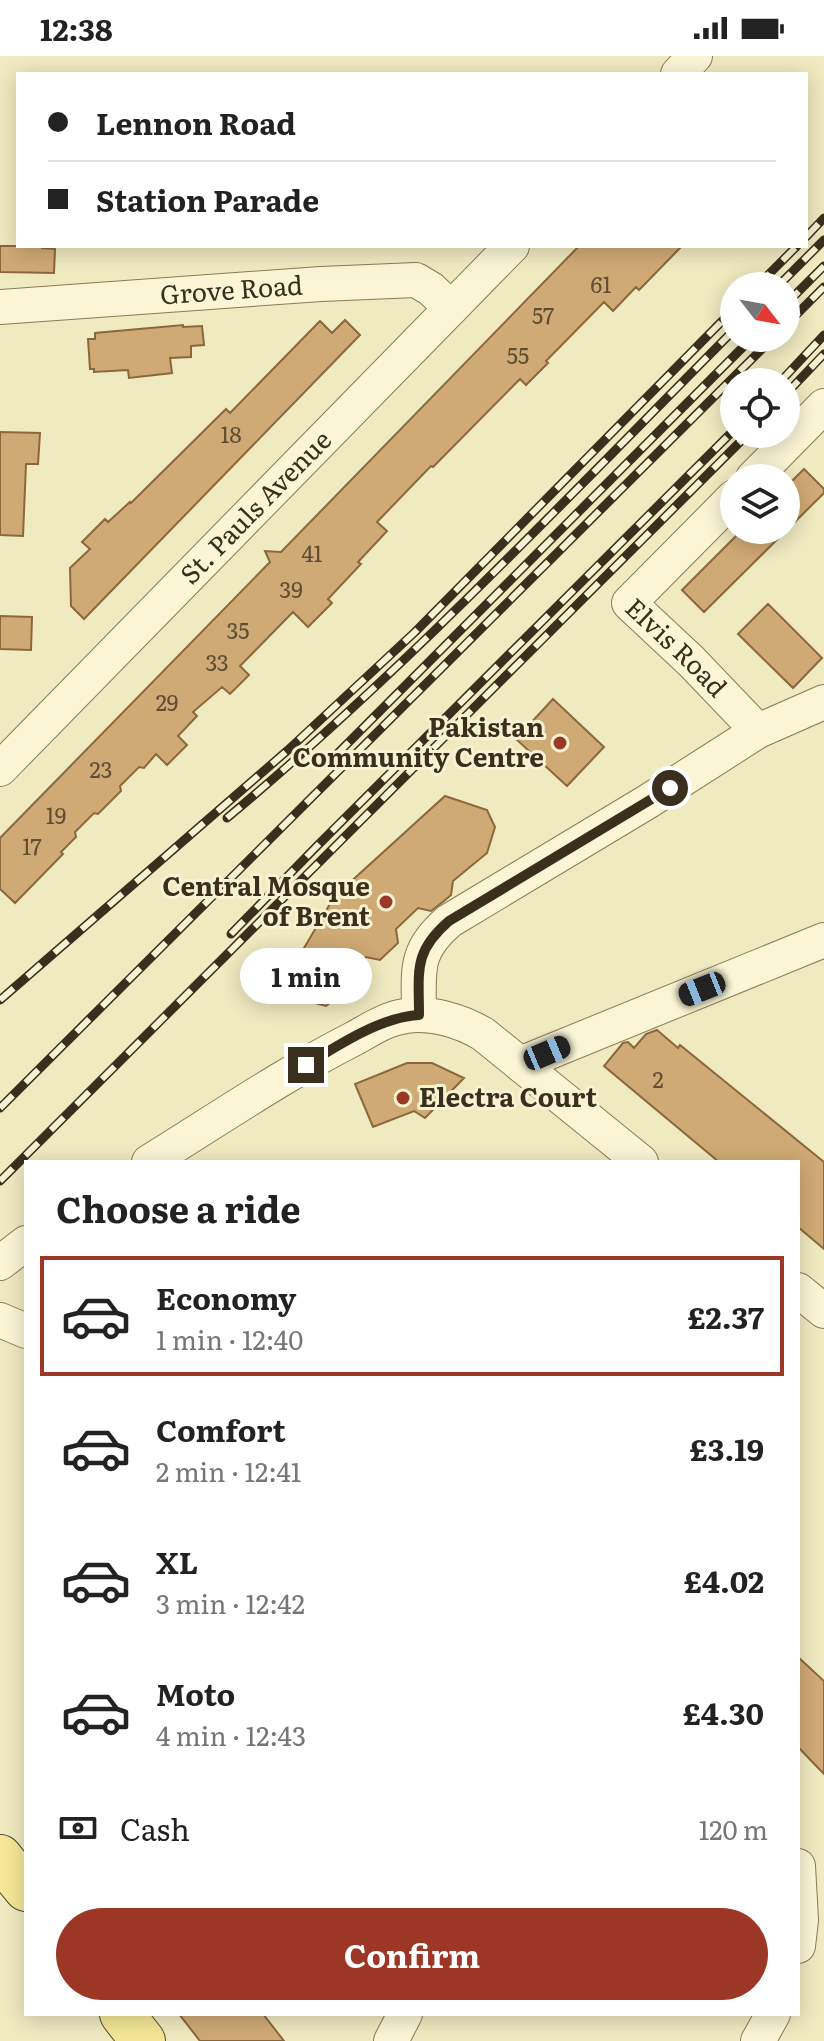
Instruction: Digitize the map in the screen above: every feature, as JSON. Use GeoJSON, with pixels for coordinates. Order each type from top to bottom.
{"type":"FeatureCollection","features":[{"type":"Feature","properties":{"kind":"main road"},"geometry":{"type":"LineString","coordinates":[[0,1857],[24,1887]]}},
{"type":"Feature","properties":{"kind":"main road"},"geometry":{"type":"LineString","coordinates":[[124,2016],[143,2041]]}},
{"type":"Feature","properties":{"kind":"street"},"geometry":{"type":"LineString","coordinates":[[680,72],[695,56]]}},
{"type":"Feature","properties":{"kind":"street","name":"St. Pauls Avenue"},"geometry":{"type":"LineString","coordinates":[[0,769],[510,248]]}},
{"type":"Feature","properties":{"kind":"street","name":"Grove Road"},"geometry":{"type":"LineString","coordinates":[[0,307],[416,280],[451,308]]}},
{"type":"Feature","properties":{"kind":"street"},"geometry":{"type":"LineString","coordinates":[[767,464],[824,406]]}},
{"type":"Feature","properties":{"kind":"street","name":"Elvis Road"},"geometry":{"type":"LineString","coordinates":[[720,511],[629,603],[692,662],[758,731]]}},
{"type":"Feature","properties":{"kind":"street"},"geometry":{"type":"LineString","coordinates":[[419,1015],[422,954],[432,935],[449,921],[642,788],[824,702]]}},
{"type":"Feature","properties":{"kind":"street"},"geometry":{"type":"LineString","coordinates":[[520,1064],[824,940]]}},
{"type":"Feature","properties":{"kind":"street"},"geometry":{"type":"LineString","coordinates":[[152,1160],[329,1051],[385,1022],[419,1015],[453,1021],[483,1034],[639,1160]]}},
{"type":"Feature","properties":{"kind":"street"},"geometry":{"type":"LineString","coordinates":[[0,1263],[24,1245]]}},
{"type":"Feature","properties":{"kind":"street"},"geometry":{"type":"LineString","coordinates":[[800,1292],[824,1311]]}},
{"type":"Feature","properties":{"kind":"street"},"geometry":{"type":"LineString","coordinates":[[0,1320],[24,1330]]}},
{"type":"Feature","properties":{"kind":"street"},"geometry":{"type":"LineString","coordinates":[[800,1879],[808,1930]]}},
{"type":"Feature","properties":{"kind":"street"},"geometry":{"type":"LineString","coordinates":[[391,2041],[404,2016]]}},
{"type":"Feature","properties":{"kind":"street"},"geometry":{"type":"LineString","coordinates":[[758,2041],[772,2016]]}},
{"type":"Feature","properties":{"kind":"building"},"geometry":{"type":"Polygon","coordinates":[[[0,246],[55,249],[54,273],[0,272],[0,246]]]}},
{"type":"Feature","properties":{"kind":"building"},"geometry":{"type":"Polygon","coordinates":[[[577,248],[680,248],[639,290],[636,287],[613,311],[604,302],[526,385],[520,379],[431,466],[377,522],[387,531],[328,599],[332,603],[308,627],[293,612],[240,666],[249,675],[230,694],[222,687],[193,712],[197,716],[178,736],[187,745],[167,765],[156,754],[144,768],[139,767],[120,786],[121,791],[75,832],[76,837],[61,852],[63,854],[15,903],[0,889],[0,838],[270,562],[265,551],[281,552],[577,248]]]}},
{"type":"Feature","properties":{"kind":"building"},"geometry":{"type":"Polygon","coordinates":[[[345,320],[360,335],[84,619],[71,606],[70,568],[90,549],[82,542],[105,519],[108,522],[131,503],[226,409],[230,413],[320,321],[332,333],[345,320]]]}},
{"type":"Feature","properties":{"kind":"building"},"geometry":{"type":"Polygon","coordinates":[[[202,326],[204,345],[191,346],[191,357],[170,358],[172,373],[129,378],[128,370],[94,372],[90,369],[88,339],[95,339],[95,333],[202,326]]]}},
{"type":"Feature","properties":{"kind":"building"},"geometry":{"type":"Polygon","coordinates":[[[0,432],[40,433],[38,464],[26,464],[23,536],[0,535],[0,432]]]}},
{"type":"Feature","properties":{"kind":"building"},"geometry":{"type":"Polygon","coordinates":[[[804,469],[824,489],[824,493],[800,517],[800,473],[804,469]]]}},
{"type":"Feature","properties":{"kind":"building"},"geometry":{"type":"Polygon","coordinates":[[[728,544],[773,544],[704,612],[682,590],[728,544]]]}},
{"type":"Feature","properties":{"kind":"building"},"geometry":{"type":"Polygon","coordinates":[[[768,604],[822,658],[793,688],[738,634],[768,604]]]}},
{"type":"Feature","properties":{"kind":"building"},"geometry":{"type":"Polygon","coordinates":[[[0,616],[32,617],[31,650],[0,649],[0,616]]]}},
{"type":"Feature","properties":{"kind":"building","name":"Pakistan Community Centre"},"geometry":{"type":"Polygon","coordinates":[[[553,699],[604,747],[567,786],[516,739],[553,699]]]}},
{"type":"Feature","properties":{"kind":"building","name":"Central Mosque of Brent"},"geometry":{"type":"Polygon","coordinates":[[[445,796],[487,810],[495,827],[487,853],[453,881],[451,895],[444,901],[431,911],[418,908],[396,929],[398,943],[380,960],[366,957],[347,976],[345,991],[326,1006],[303,1000],[297,977],[302,972],[297,960],[334,897],[445,796]]]}},
{"type":"Feature","properties":{"kind":"building"},"geometry":{"type":"Polygon","coordinates":[[[657,1030],[678,1048],[680,1045],[824,1162],[824,1249],[800,1229],[800,1160],[717,1160],[604,1066],[623,1043],[628,1042],[634,1048],[646,1034],[657,1030]]]}},
{"type":"Feature","properties":{"kind":"building","name":"Electra Court"},"geometry":{"type":"Polygon","coordinates":[[[407,1063],[432,1063],[464,1078],[425,1118],[414,1111],[373,1127],[355,1084],[407,1063]]]}},
{"type":"Feature","properties":{"kind":"building"},"geometry":{"type":"Polygon","coordinates":[[[800,1659],[824,1681],[824,1774],[800,1749],[800,1659]]]}},
{"type":"Feature","properties":{"kind":"building"},"geometry":{"type":"Polygon","coordinates":[[[181,2016],[265,2016],[284,2041],[200,2041],[181,2016]]]}},
{"type":"Feature","properties":{"kind":"railway"},"geometry":{"type":"LineString","coordinates":[[808,235],[824,218]]}},
{"type":"Feature","properties":{"kind":"railway"},"geometry":{"type":"LineString","coordinates":[[792,272],[824,240]]}},
{"type":"Feature","properties":{"kind":"railway"},"geometry":{"type":"LineString","coordinates":[[771,272],[795,248]]}},
{"type":"Feature","properties":{"kind":"railway"},"geometry":{"type":"LineString","coordinates":[[800,290],[824,266]]}},
{"type":"Feature","properties":{"kind":"railway"},"geometry":{"type":"LineString","coordinates":[[800,311],[824,287]]}},
{"type":"Feature","properties":{"kind":"railway"},"geometry":{"type":"LineString","coordinates":[[0,1000],[288,750],[415,632],[720,323]]}},
{"type":"Feature","properties":{"kind":"railway"},"geometry":{"type":"LineString","coordinates":[[793,368],[824,335]]}},
{"type":"Feature","properties":{"kind":"railway"},"geometry":{"type":"LineString","coordinates":[[227,818],[294,761],[423,641],[720,344]]}},
{"type":"Feature","properties":{"kind":"railway"},"geometry":{"type":"LineString","coordinates":[[336,755],[738,352]]}},
{"type":"Feature","properties":{"kind":"railway"},"geometry":{"type":"LineString","coordinates":[[0,1108],[759,352]]}},
{"type":"Feature","properties":{"kind":"railway"},"geometry":{"type":"LineString","coordinates":[[800,379],[824,354]]}},
{"type":"Feature","properties":{"kind":"railway"},"geometry":{"type":"LineString","coordinates":[[231,934],[720,444]]}},
{"type":"Feature","properties":{"kind":"railway"},"geometry":{"type":"LineString","coordinates":[[0,1181],[734,448]]}},
{"type":"Feature","properties":{"kind":"place","name":"Pakistan Community Centre"},"geometry":{"type":"Point","coordinates":[560,743]}},
{"type":"Feature","properties":{"kind":"place","name":"Central Mosque of Brent"},"geometry":{"type":"Point","coordinates":[386,902]}},
{"type":"Feature","properties":{"kind":"place","name":"Electra Court"},"geometry":{"type":"Point","coordinates":[403,1098]}},
{"type":"Feature","properties":{"kind":"route"},"geometry":{"type":"LineString","coordinates":[[306,1065],[385,1022],[419,1015],[419,971],[422,954],[432,935],[449,921],[670,788]]}}]}
